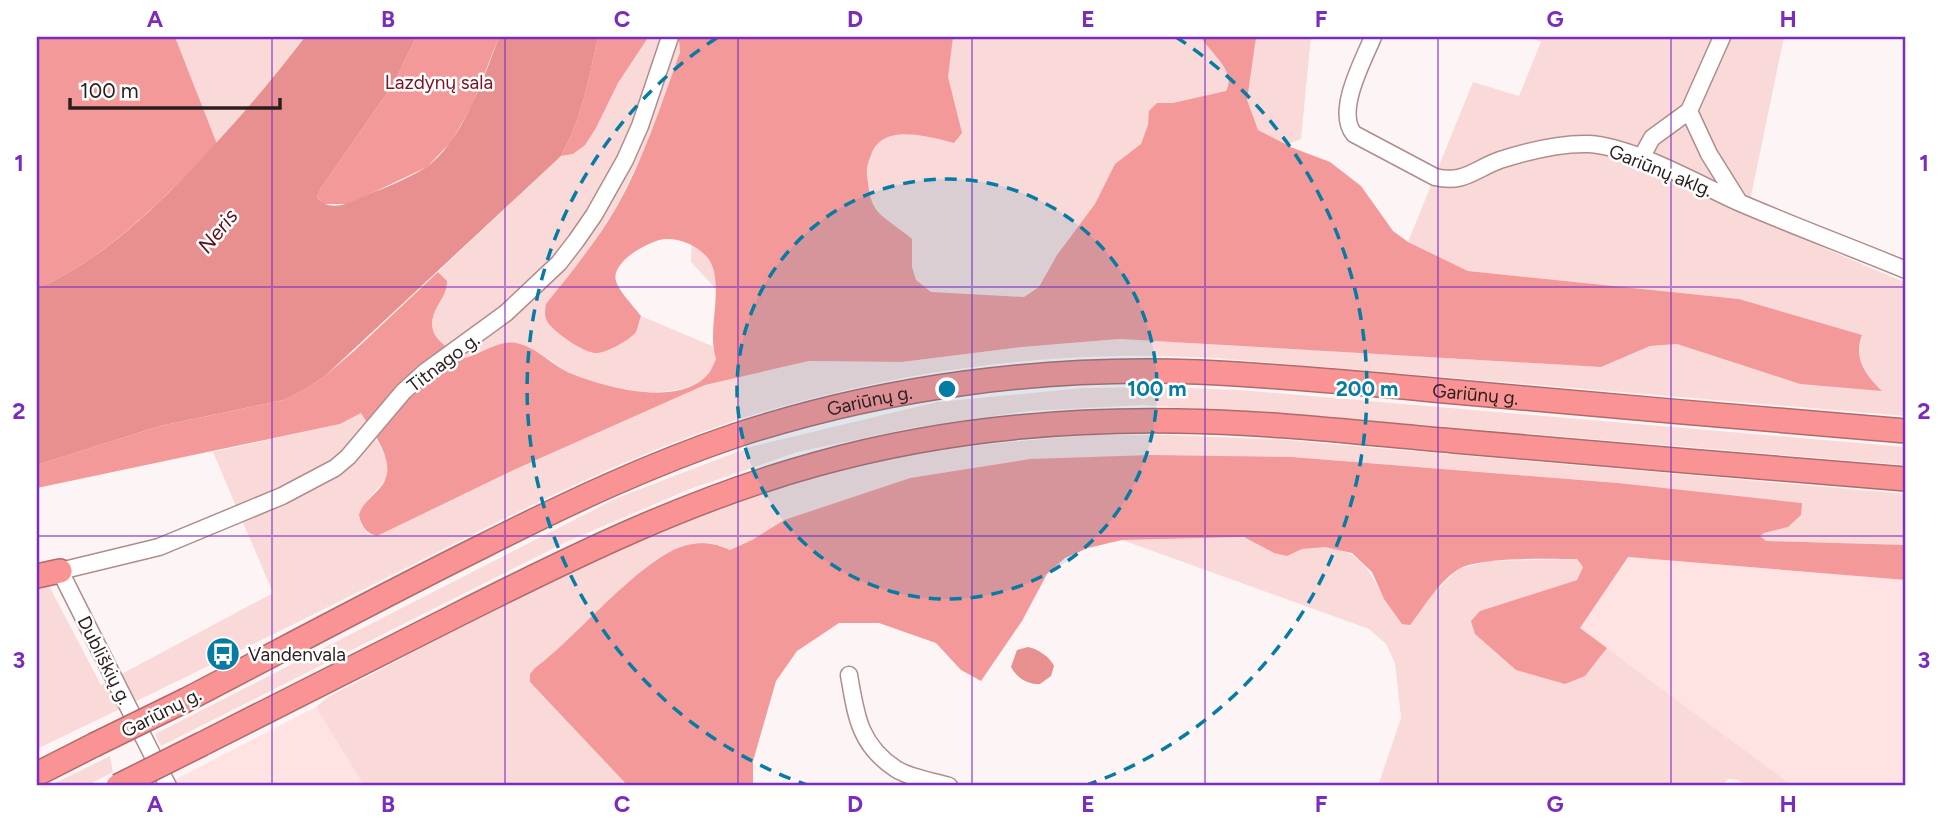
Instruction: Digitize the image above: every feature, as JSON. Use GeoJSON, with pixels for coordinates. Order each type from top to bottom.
{"type":"FeatureCollection","features":[{"type":"Feature","properties":{"kind":"highway","name":"Gariūnų g."},"geometry":{"type":"LineString","coordinates":[[37,774],[439,568],[616,482],[739,435],[812,414],[902,393],[989,380],[1070,373],[1198,372],[1906,431]]}},
{"type":"Feature","properties":{"kind":"highway"},"geometry":{"type":"LineString","coordinates":[[118,786],[533,577],[679,510],[819,463],[894,445],[1041,424],[1192,421],[1906,480]]}},
{"type":"Feature","properties":{"kind":"highway"},"geometry":{"type":"LineString","coordinates":[[37,576],[60,571]]}},
{"type":"Feature","properties":{"kind":"street","name":"Titnago g."},"geometry":{"type":"LineString","coordinates":[[60,571],[159,547],[282,496],[335,468],[348,457],[403,392],[425,372],[506,313],[559,262],[576,241],[625,160],[670,37]]}},
{"type":"Feature","properties":{"kind":"street","name":"Gariūnų aklg."},"geometry":{"type":"LineString","coordinates":[[1373,37],[1353,86],[1346,114],[1347,123],[1354,134],[1435,177],[1449,180],[1461,178],[1497,161],[1530,151],[1561,145],[1591,144],[1640,158],[1906,270]]}},
{"type":"Feature","properties":{"kind":"street"},"geometry":{"type":"LineString","coordinates":[[1640,158],[1652,138],[1689,111],[1722,37]]}},
{"type":"Feature","properties":{"kind":"street"},"geometry":{"type":"LineString","coordinates":[[1689,111],[1709,154],[1740,202]]}},
{"type":"Feature","properties":{"kind":"street","name":"Dubliškių g."},"geometry":{"type":"LineString","coordinates":[[60,571],[168,786]]}},
{"type":"Feature","properties":{"kind":"street"},"geometry":{"type":"LineString","coordinates":[[849,675],[857,722],[870,746],[898,771],[948,786]]}},
{"type":"Feature","properties":{"kind":"shaded area"},"geometry":{"type":"Polygon","coordinates":[[[175,37],[305,37],[217,144],[175,37]]]}},
{"type":"Feature","properties":{"kind":"shaded area"},"geometry":{"type":"Polygon","coordinates":[[[650,37],[679,41],[680,52],[648,143],[616,207],[584,257],[636,332],[641,316],[712,346],[716,359],[710,372],[696,383],[680,389],[641,391],[620,389],[583,379],[541,356],[500,344],[465,358],[450,349],[438,338],[432,325],[447,285],[447,281],[438,272],[561,156],[573,154],[596,128],[618,83],[650,37]]]}},
{"type":"Feature","properties":{"kind":"shaded area"},"geometry":{"type":"Polygon","coordinates":[[[698,37],[1311,37],[1301,139],[1253,157],[1194,301],[733,308],[691,262],[698,37]]]}},
{"type":"Feature","properties":{"kind":"shaded area"},"geometry":{"type":"Polygon","coordinates":[[[1529,37],[1784,37],[1747,215],[1906,283],[1906,416],[1217,358],[1075,357],[993,364],[911,377],[831,394],[737,420],[631,460],[580,482],[37,749],[37,580],[48,584],[101,685],[273,593],[213,452],[340,424],[361,413],[389,463],[386,479],[368,499],[361,525],[368,534],[377,536],[518,468],[705,385],[809,361],[902,362],[1022,347],[1121,339],[1600,367],[1650,346],[1677,344],[1800,384],[1881,390],[1863,366],[1859,352],[1862,336],[1739,299],[1468,271],[1408,242],[1473,82],[1519,96],[1541,42],[1529,37]]]}},
{"type":"Feature","properties":{"kind":"shaded area"},"geometry":{"type":"Polygon","coordinates":[[[1084,388],[1240,390],[1906,447],[1906,465],[1400,423],[1142,405],[1028,411],[911,428],[798,452],[690,489],[564,543],[161,746],[155,734],[617,498],[750,447],[937,402],[1084,388]]]}},
{"type":"Feature","properties":{"kind":"shaded area"},"geometry":{"type":"Polygon","coordinates":[[[1091,435],[1285,440],[1906,494],[1906,545],[1765,541],[1760,536],[1788,527],[1802,503],[1618,483],[1292,457],[910,478],[784,520],[730,550],[719,545],[535,668],[530,675],[530,682],[628,786],[364,786],[316,707],[328,697],[566,575],[688,521],[750,498],[849,467],[897,457],[980,445],[1091,435]]]}},
{"type":"Feature","properties":{"kind":"shaded area"},"geometry":{"type":"Polygon","coordinates":[[[1244,537],[1284,555],[1304,548],[1334,548],[1345,551],[1355,557],[1371,574],[1384,599],[1436,591],[1458,569],[1489,561],[1577,559],[1583,567],[1577,580],[1480,611],[1585,676],[1607,648],[1793,786],[1747,786],[1738,780],[1728,779],[1721,786],[1378,786],[1401,718],[1395,663],[1386,644],[1369,629],[1122,540],[1244,537]]]}},
{"type":"Feature","properties":{"kind":"shaded area"},"geometry":{"type":"Polygon","coordinates":[[[1628,557],[1906,580],[1906,786],[1793,786],[1580,628],[1628,557]]]}},
{"type":"Feature","properties":{"kind":"shaded area"},"geometry":{"type":"Polygon","coordinates":[[[316,707],[364,786],[178,786],[174,780],[316,707]]]}},
{"type":"Feature","properties":{"kind":"shaded area"},"geometry":{"type":"Polygon","coordinates":[[[110,756],[113,772],[86,786],[49,786],[110,756]]]}},
{"type":"Feature","properties":{"kind":"green space"},"geometry":{"type":"Polygon","coordinates":[[[37,37],[175,37],[217,144],[155,206],[111,243],[63,276],[37,289],[37,37]]]}},
{"type":"Feature","properties":{"kind":"green space","name":"Lazdynų sala"},"geometry":{"type":"Polygon","coordinates":[[[416,37],[499,37],[472,105],[451,142],[427,167],[349,204],[323,204],[317,197],[321,188],[394,83],[416,37]]]}},
{"type":"Feature","properties":{"kind":"green space"},"geometry":{"type":"Polygon","coordinates":[[[598,37],[650,37],[618,83],[585,145],[573,154],[561,156],[580,112],[598,37]]]}},
{"type":"Feature","properties":{"kind":"green space"},"geometry":{"type":"Polygon","coordinates":[[[658,37],[953,37],[948,77],[962,133],[954,143],[908,134],[885,138],[877,145],[867,170],[873,204],[882,216],[912,239],[912,267],[916,280],[931,292],[1024,297],[1039,287],[1057,255],[1095,204],[1115,164],[1141,144],[1148,125],[1149,111],[1157,103],[1173,103],[1226,91],[1226,70],[1201,37],[1256,37],[1247,100],[1258,130],[1293,148],[1330,162],[1361,186],[1393,231],[1408,242],[1468,271],[1739,299],[1862,335],[1860,359],[1871,379],[1882,391],[1800,384],[1677,344],[1650,346],[1601,367],[1120,339],[1022,347],[902,362],[809,361],[705,385],[518,468],[377,536],[365,529],[359,515],[385,480],[386,461],[378,441],[361,413],[340,424],[37,488],[37,465],[160,426],[284,400],[304,390],[354,351],[438,272],[447,281],[447,285],[433,317],[434,332],[443,344],[465,358],[496,345],[516,343],[531,348],[572,374],[604,385],[643,392],[662,392],[680,390],[696,384],[709,373],[716,359],[713,334],[716,293],[713,268],[708,258],[689,244],[671,239],[658,240],[633,253],[619,267],[616,274],[617,285],[641,316],[636,332],[612,348],[597,353],[585,350],[555,330],[545,315],[546,304],[592,245],[616,208],[644,151],[680,52],[679,41],[658,37]]]}},
{"type":"Feature","properties":{"kind":"green space"},"geometry":{"type":"Polygon","coordinates":[[[1150,455],[1292,457],[1618,483],[1802,503],[1801,515],[1788,527],[1760,536],[1766,541],[1906,545],[1906,580],[1628,557],[1580,628],[1607,648],[1585,676],[1565,684],[1516,670],[1475,634],[1471,621],[1480,611],[1577,580],[1583,567],[1577,559],[1514,559],[1467,566],[1457,570],[1444,582],[1410,625],[1402,624],[1384,599],[1372,572],[1352,553],[1325,547],[1302,549],[1287,556],[1274,553],[1244,537],[1122,540],[1088,548],[1065,558],[1047,574],[1022,621],[981,681],[961,670],[936,643],[879,623],[839,623],[797,651],[776,681],[753,761],[753,786],[628,786],[530,682],[530,674],[535,668],[612,597],[655,561],[675,550],[702,543],[730,550],[784,520],[910,478],[1030,459],[1150,455]]]}},
{"type":"Feature","properties":{"kind":"water","name":"Neris"},"geometry":{"type":"Polygon","coordinates":[[[305,37],[416,37],[394,83],[321,188],[317,197],[320,201],[335,206],[400,181],[438,158],[470,108],[499,37],[598,37],[580,112],[561,156],[325,376],[284,400],[160,426],[37,465],[37,289],[96,255],[149,212],[230,127],[305,37]]]}},
{"type":"Feature","properties":{"kind":"water"},"geometry":{"type":"Polygon","coordinates":[[[1028,647],[1043,654],[1054,666],[1051,676],[1040,684],[1023,680],[1011,667],[1017,650],[1028,647]]]}},
{"type":"Feature","properties":{"kind":"place","name":"Vandenvala"},"geometry":{"type":"Point","coordinates":[223,654]}}]}
